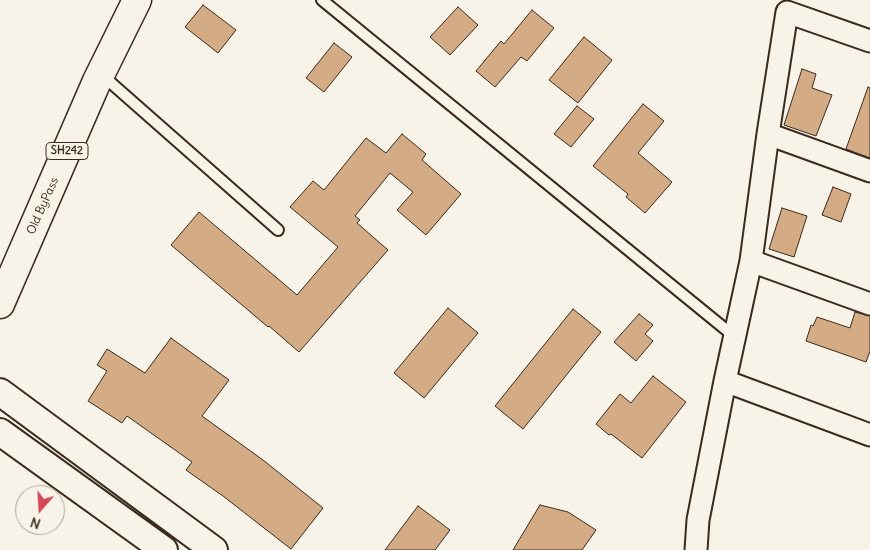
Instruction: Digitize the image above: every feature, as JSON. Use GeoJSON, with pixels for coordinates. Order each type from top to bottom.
{"type":"FeatureCollection","features":[{"type":"Feature","properties":{"kind":"main road","name":"Old ByPass"},"geometry":{"type":"LineString","coordinates":[[0,304],[101,74],[137,0]]}},
{"type":"Feature","properties":{"kind":"street"},"geometry":{"type":"LineString","coordinates":[[696,550],[698,520],[751,261],[787,12],[870,41]]}},
{"type":"Feature","properties":{"kind":"street"},"geometry":{"type":"LineString","coordinates":[[768,134],[870,171]]}},
{"type":"Feature","properties":{"kind":"street"},"geometry":{"type":"LineString","coordinates":[[751,261],[870,304]]}},
{"type":"Feature","properties":{"kind":"street"},"geometry":{"type":"LineString","coordinates":[[725,381],[870,435]]}},
{"type":"Feature","properties":{"kind":"street"},"geometry":{"type":"LineString","coordinates":[[0,392],[214,550]]}},
{"type":"Feature","properties":{"kind":"street"},"geometry":{"type":"LineString","coordinates":[[0,432],[164,550]]}},
{"type":"Feature","properties":{"kind":"lane"},"geometry":{"type":"LineString","coordinates":[[322,0],[735,337]]}},
{"type":"Feature","properties":{"kind":"lane"},"geometry":{"type":"LineString","coordinates":[[101,74],[278,230]]}},
{"type":"Feature","properties":{"kind":"building"},"geometry":{"type":"Polygon","coordinates":[[[203,5],[236,30],[218,53],[185,27],[203,5]]]}},
{"type":"Feature","properties":{"kind":"building"},"geometry":{"type":"Polygon","coordinates":[[[458,7],[478,25],[450,55],[430,37],[458,7]]]}},
{"type":"Feature","properties":{"kind":"building"},"geometry":{"type":"Polygon","coordinates":[[[532,10],[554,28],[527,61],[521,57],[495,87],[476,71],[501,41],[504,44],[532,10]]]}},
{"type":"Feature","properties":{"kind":"building"},"geometry":{"type":"Polygon","coordinates":[[[584,37],[612,60],[578,103],[549,80],[584,37]]]}},
{"type":"Feature","properties":{"kind":"building"},"geometry":{"type":"Polygon","coordinates":[[[334,43],[352,57],[324,92],[306,78],[334,43]]]}},
{"type":"Feature","properties":{"kind":"building"},"geometry":{"type":"Polygon","coordinates":[[[802,69],[816,74],[812,88],[832,95],[816,136],[784,125],[802,69]]]}},
{"type":"Feature","properties":{"kind":"building"},"geometry":{"type":"Polygon","coordinates":[[[868,87],[870,88],[870,158],[846,149],[868,87]]]}},
{"type":"Feature","properties":{"kind":"building"},"geometry":{"type":"Polygon","coordinates":[[[643,104],[664,121],[638,153],[672,182],[645,213],[626,197],[628,194],[593,166],[643,104]]]}},
{"type":"Feature","properties":{"kind":"building"},"geometry":{"type":"Polygon","coordinates":[[[577,106],[594,119],[571,147],[554,134],[577,106]]]}},
{"type":"Feature","properties":{"kind":"building"},"geometry":{"type":"Polygon","coordinates":[[[402,134],[426,154],[422,160],[461,194],[426,235],[397,210],[413,192],[390,173],[355,216],[360,220],[357,223],[388,250],[299,352],[171,245],[199,212],[297,295],[338,247],[290,207],[313,181],[324,190],[366,138],[386,153],[402,134]]]}},
{"type":"Feature","properties":{"kind":"building"},"geometry":{"type":"Polygon","coordinates":[[[833,187],[851,194],[841,222],[822,215],[833,187]]]}},
{"type":"Feature","properties":{"kind":"building"},"geometry":{"type":"Polygon","coordinates":[[[782,208],[807,216],[794,257],[769,249],[782,208]]]}},
{"type":"Feature","properties":{"kind":"building"},"geometry":{"type":"Polygon","coordinates":[[[448,308],[478,333],[424,398],[394,373],[448,308]]]}},
{"type":"Feature","properties":{"kind":"building"},"geometry":{"type":"Polygon","coordinates":[[[573,309],[601,332],[523,429],[495,406],[573,309]]]}},
{"type":"Feature","properties":{"kind":"building"},"geometry":{"type":"Polygon","coordinates":[[[855,312],[870,316],[870,351],[866,362],[806,341],[811,325],[813,326],[817,317],[850,328],[855,312]]]}},
{"type":"Feature","properties":{"kind":"building"},"geometry":{"type":"Polygon","coordinates":[[[639,314],[653,325],[645,334],[653,341],[636,361],[614,342],[639,314]]]}},
{"type":"Feature","properties":{"kind":"building"},"geometry":{"type":"Polygon","coordinates":[[[171,338],[229,380],[202,416],[263,460],[323,508],[291,549],[186,470],[192,462],[127,416],[122,423],[88,401],[107,371],[97,365],[107,349],[145,373],[171,338]]]}},
{"type":"Feature","properties":{"kind":"building"},"geometry":{"type":"Polygon","coordinates":[[[653,376],[686,402],[642,458],[596,424],[620,394],[631,403],[653,376]]]}},
{"type":"Feature","properties":{"kind":"building"},"geometry":{"type":"Polygon","coordinates":[[[540,505],[568,512],[596,530],[582,550],[513,550],[540,505]]]}},
{"type":"Feature","properties":{"kind":"building"},"geometry":{"type":"Polygon","coordinates":[[[418,506],[450,530],[435,550],[385,550],[418,506]]]}}]}
